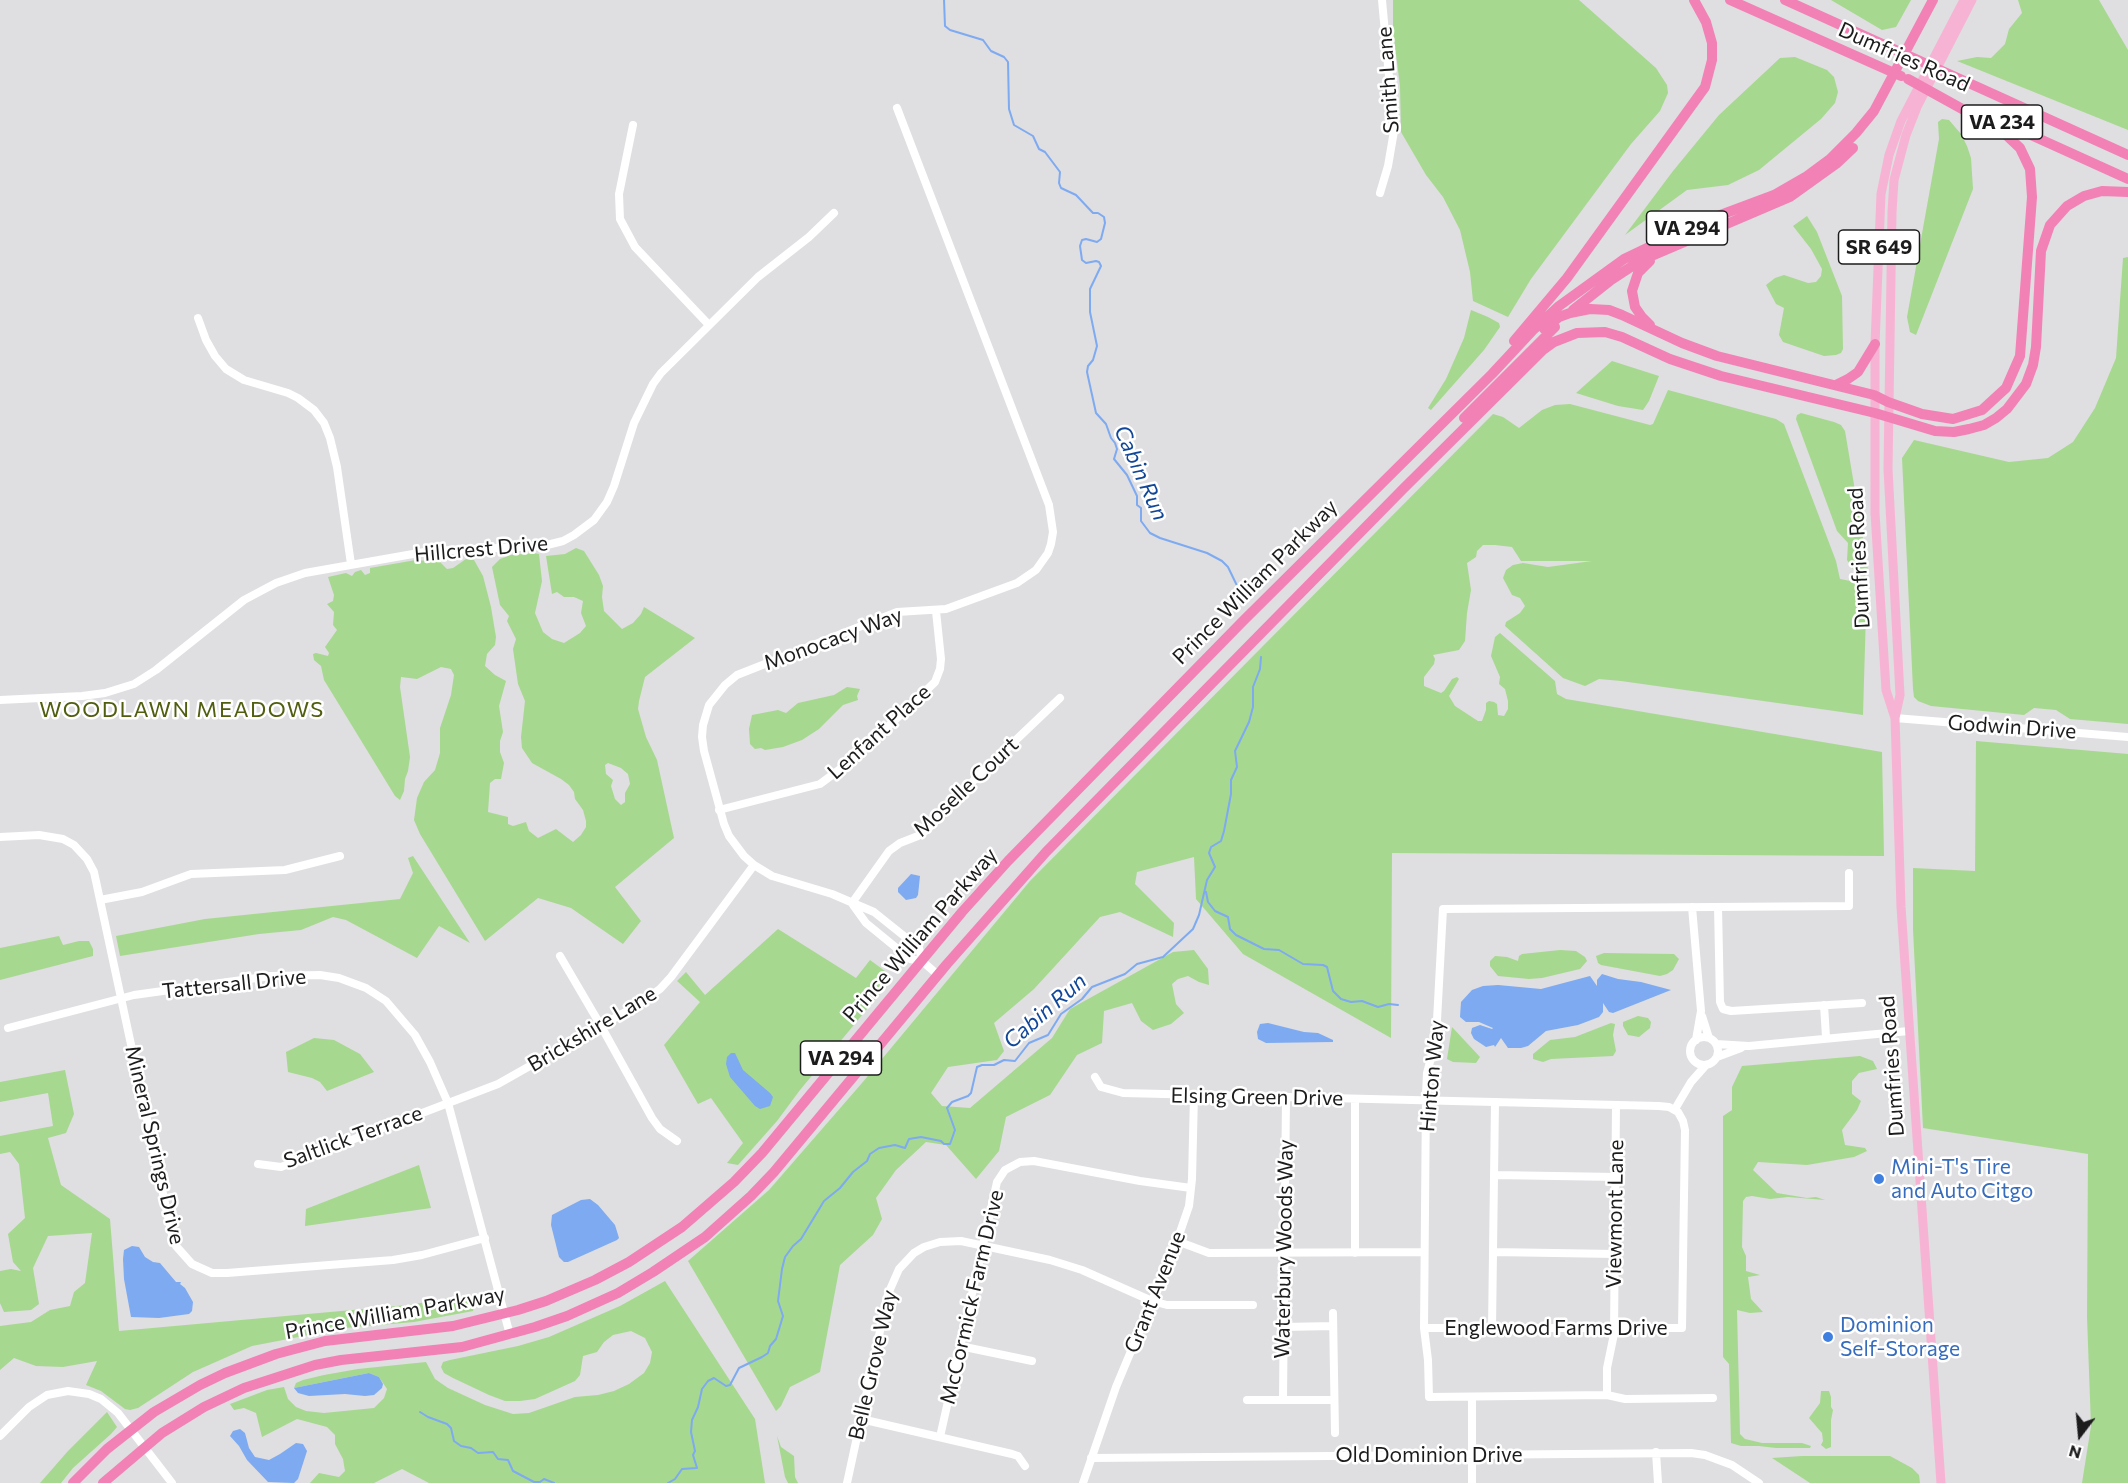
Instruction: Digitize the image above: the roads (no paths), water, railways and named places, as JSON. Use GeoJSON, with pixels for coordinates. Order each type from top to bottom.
{"type":"FeatureCollection","features":[{"type":"Feature","properties":{"kind":"highway"},"geometry":{"type":"LineString","coordinates":[[1465,401],[1479,380],[1567,278],[1705,87],[1712,60],[1712,43],[1706,22],[1694,0]]}},
{"type":"Feature","properties":{"kind":"highway","name":"Dumfries Road"},"geometry":{"type":"LineString","coordinates":[[1730,0],[2128,179]]}},
{"type":"Feature","properties":{"kind":"highway","name":"VA 234"},"geometry":{"type":"LineString","coordinates":[[1785,0],[2128,155]]}},
{"type":"Feature","properties":{"kind":"highway","name":"VA 294"},"geometry":{"type":"LineString","coordinates":[[1492,374],[1559,306],[1624,259],[1699,223],[1774,195],[1816,170],[1844,147],[1888,93],[1917,38],[1933,0]]}},
{"type":"Feature","properties":{"kind":"highway"},"geometry":{"type":"LineString","coordinates":[[1917,38],[1940,0]]}},
{"type":"Feature","properties":{"kind":"highway"},"geometry":{"type":"LineString","coordinates":[[1888,402],[1922,414],[1953,419],[1982,410],[2006,388],[2020,356],[2023,339],[2032,197],[2032,179],[2027,162],[2020,148],[2010,137],[1908,79]]}},
{"type":"Feature","properties":{"kind":"highway"},"geometry":{"type":"LineString","coordinates":[[1442,450],[1453,429],[1570,313],[1620,273],[1640,261],[1774,205],[1805,187],[1836,164],[1854,146],[1876,118],[1888,93]]}},
{"type":"Feature","properties":{"kind":"highway"},"geometry":{"type":"LineString","coordinates":[[1888,418],[1935,431],[1954,432],[1984,425],[2007,409],[2026,384],[2033,365],[2041,251],[2050,225],[2060,212],[2084,196],[2102,191],[2128,192]]}},
{"type":"Feature","properties":{"kind":"highway"},"geometry":{"type":"LineString","coordinates":[[1662,334],[1639,314],[1632,291],[1635,278],[1641,268],[1663,252]]}},
{"type":"Feature","properties":{"kind":"highway","name":"VA 294"},"geometry":{"type":"LineString","coordinates":[[1492,374],[1550,324],[1570,313],[1590,309],[1609,310],[1717,356],[1875,395],[1888,402]]}},
{"type":"Feature","properties":{"kind":"highway","name":"VA 294"},"geometry":{"type":"LineString","coordinates":[[1442,450],[1543,350],[1561,339],[1584,332],[1614,334],[1670,359],[1721,376],[1888,418]]}},
{"type":"Feature","properties":{"kind":"highway"},"geometry":{"type":"LineString","coordinates":[[1836,385],[1848,380],[1858,372],[1875,344]]}},
{"type":"Feature","properties":{"kind":"highway","name":"Prince William Parkway"},"geometry":{"type":"LineString","coordinates":[[73,1483],[95,1460],[154,1412],[225,1373],[276,1354],[325,1341],[433,1329],[505,1314],[574,1290],[628,1262],[682,1227],[762,1153],[1008,861],[1243,621],[1492,374]]}},
{"type":"Feature","properties":{"kind":"highway","name":"Prince William Parkway"},"geometry":{"type":"LineString","coordinates":[[103,1483],[144,1446],[204,1407],[244,1388],[290,1372],[341,1360],[462,1347],[510,1335],[567,1316],[618,1293],[677,1257],[751,1196],[804,1138],[938,975],[1046,852],[1442,450]]}},
{"type":"Feature","properties":{"kind":"main road","name":"SR 649"},"geometry":{"type":"LineString","coordinates":[[1942,50],[1964,0]]}},
{"type":"Feature","properties":{"kind":"main road","name":"SR 649"},"geometry":{"type":"LineString","coordinates":[[1875,395],[1881,194],[1893,143],[1942,50],[1972,0]]}},
{"type":"Feature","properties":{"kind":"main road","name":"SR 649"},"geometry":{"type":"LineString","coordinates":[[1888,402],[1893,189],[1913,105]]}},
{"type":"Feature","properties":{"kind":"main road","name":"Dumfries Road"},"geometry":{"type":"LineString","coordinates":[[1875,395],[1875,513],[1882,632],[1886,690],[1895,718]]}},
{"type":"Feature","properties":{"kind":"main road","name":"Dumfries Road"},"geometry":{"type":"LineString","coordinates":[[1888,402],[1889,500],[1900,695],[1895,718],[1900,907],[1941,1483]]}},
{"type":"Feature","properties":{"kind":"street","name":"Smith Lane"},"geometry":{"type":"LineString","coordinates":[[1380,194],[1389,166],[1394,131],[1382,0]]}},
{"type":"Feature","properties":{"kind":"street","name":"Monocacy Way"},"geometry":{"type":"LineString","coordinates":[[897,108],[1052,517],[1053,532],[1047,553],[1036,570],[1026,579],[957,606],[936,611],[897,612],[749,670],[725,685],[710,705],[703,725],[702,737],[719,810],[736,847],[754,865],[782,880],[832,894],[874,912],[919,948],[922,961]]}},
{"type":"Feature","properties":{"kind":"street"},"geometry":{"type":"LineString","coordinates":[[633,125],[619,194],[620,219],[635,248],[709,326]]}},
{"type":"Feature","properties":{"kind":"street","name":"Hillcrest Drive"},"geometry":{"type":"LineString","coordinates":[[0,700],[82,696],[105,693],[134,684],[156,670],[244,600],[304,573],[430,551],[543,546],[563,541],[586,528],[601,512],[611,494],[634,423],[653,384],[668,365],[758,277],[834,213]]}},
{"type":"Feature","properties":{"kind":"street"},"geometry":{"type":"LineString","coordinates":[[198,318],[206,340],[226,369],[244,380],[298,398],[314,410],[324,423],[337,466],[351,564]]}},
{"type":"Feature","properties":{"kind":"street","name":"Lenfant Place"},"geometry":{"type":"LineString","coordinates":[[719,810],[814,786],[825,781],[855,758],[935,682],[941,658],[936,611]]}},
{"type":"Feature","properties":{"kind":"street","name":"Moselle Court"},"geometry":{"type":"LineString","coordinates":[[852,903],[888,851],[927,830],[976,778],[1060,698]]}},
{"type":"Feature","properties":{"kind":"street","name":"Godwin Drive"},"geometry":{"type":"LineString","coordinates":[[1895,718],[2128,737]]}},
{"type":"Feature","properties":{"kind":"street","name":"Mineral Springs Drive"},"geometry":{"type":"LineString","coordinates":[[0,837],[50,836],[63,839],[87,859],[94,872],[171,1231],[176,1246],[192,1264],[212,1273],[227,1273],[393,1260],[422,1255],[485,1238]]}},
{"type":"Feature","properties":{"kind":"street"},"geometry":{"type":"LineString","coordinates":[[100,900],[142,892],[191,874],[285,870],[340,856]]}},
{"type":"Feature","properties":{"kind":"street","name":"Brickshire Lane"},"geometry":{"type":"LineString","coordinates":[[448,1103],[498,1084],[636,1006],[660,988],[683,961],[754,865]]}},
{"type":"Feature","properties":{"kind":"street","name":"Hinton Way"},"geometry":{"type":"LineString","coordinates":[[1713,1398],[1625,1399],[1607,1395],[1429,1397],[1424,1328],[1426,1101],[1427,1072],[1436,1039],[1443,909],[1849,906],[1849,873]]}},
{"type":"Feature","properties":{"kind":"street","name":"Monocacy Way"},"geometry":{"type":"LineString","coordinates":[[852,903],[866,923],[910,959],[922,961],[938,975]]}},
{"type":"Feature","properties":{"kind":"street"},"geometry":{"type":"LineString","coordinates":[[1692,907],[1701,1011],[1696,1040],[1690,1048],[1690,1053],[1694,1061],[1700,1065],[1707,1065]]}},
{"type":"Feature","properties":{"kind":"street"},"geometry":{"type":"LineString","coordinates":[[1718,907],[1720,1002],[1723,1009],[1731,1011],[1862,1003]]}},
{"type":"Feature","properties":{"kind":"street"},"geometry":{"type":"LineString","coordinates":[[560,956],[602,1026],[652,1119],[660,1129],[677,1141]]}},
{"type":"Feature","properties":{"kind":"street","name":"Tattersall Drive"},"geometry":{"type":"LineString","coordinates":[[8,1028],[122,998],[271,976],[320,975],[339,978],[366,988],[386,1001],[415,1035],[448,1103],[510,1335]]}},
{"type":"Feature","properties":{"kind":"street"},"geometry":{"type":"LineString","coordinates":[[1824,1005],[1826,1037]]}},
{"type":"Feature","properties":{"kind":"street"},"geometry":{"type":"LineString","coordinates":[[1701,1011],[1717,1057]]}},
{"type":"Feature","properties":{"kind":"street"},"geometry":{"type":"LineString","coordinates":[[1426,1101],[1664,1106],[1675,1109],[1691,1082],[1707,1065],[1717,1057],[1749,1046],[1909,1031]]}},
{"type":"Feature","properties":{"kind":"street"},"geometry":{"type":"LineString","coordinates":[[1696,1040],[1749,1046]]}},
{"type":"Feature","properties":{"kind":"street"},"geometry":{"type":"LineString","coordinates":[[1691,1082],[1694,1061]]}},
{"type":"Feature","properties":{"kind":"street","name":"Elsing Green Drive"},"geometry":{"type":"LineString","coordinates":[[1095,1077],[1101,1087],[1114,1091],[1426,1101]]}},
{"type":"Feature","properties":{"kind":"street","name":"Grant Avenue"},"geometry":{"type":"LineString","coordinates":[[1083,1483],[1116,1387],[1177,1242],[1189,1206],[1194,1095]]}},
{"type":"Feature","properties":{"kind":"street","name":"Waterbury Woods Way"},"geometry":{"type":"LineString","coordinates":[[1283,1400],[1286,1097]]}},
{"type":"Feature","properties":{"kind":"street"},"geometry":{"type":"LineString","coordinates":[[1354,1253],[1355,1099]]}},
{"type":"Feature","properties":{"kind":"street"},"geometry":{"type":"LineString","coordinates":[[1492,1328],[1495,1102]]}},
{"type":"Feature","properties":{"kind":"street","name":"Saltlick Terrace"},"geometry":{"type":"LineString","coordinates":[[258,1164],[281,1167],[448,1103]]}},
{"type":"Feature","properties":{"kind":"street","name":"Viewmont Lane"},"geometry":{"type":"LineString","coordinates":[[1607,1395],[1607,1368],[1613,1347],[1614,1328],[1616,1105]]}},
{"type":"Feature","properties":{"kind":"street","name":"Englewood Farms Drive"},"geometry":{"type":"LineString","coordinates":[[1424,1328],[1682,1328],[1685,1130],[1683,1120],[1675,1109]]}},
{"type":"Feature","properties":{"kind":"street","name":"McCormick Farm Drive"},"geometry":{"type":"LineString","coordinates":[[940,1437],[997,1182],[1005,1170],[1020,1162],[1034,1161],[1191,1188]]}},
{"type":"Feature","properties":{"kind":"street"},"geometry":{"type":"LineString","coordinates":[[1494,1175],[1616,1177]]}},
{"type":"Feature","properties":{"kind":"street","name":"Belle Grove Way"},"geometry":{"type":"LineString","coordinates":[[847,1483],[888,1294],[899,1269],[914,1253],[924,1247],[940,1242],[962,1241],[1068,1265],[1152,1301],[1176,1306],[1253,1305]]}},
{"type":"Feature","properties":{"kind":"street"},"geometry":{"type":"LineString","coordinates":[[1177,1242],[1209,1253],[1424,1252]]}},
{"type":"Feature","properties":{"kind":"street"},"geometry":{"type":"LineString","coordinates":[[1493,1252],[1615,1254]]}},
{"type":"Feature","properties":{"kind":"street"},"geometry":{"type":"LineString","coordinates":[[1333,1313],[1335,1433]]}},
{"type":"Feature","properties":{"kind":"street"},"geometry":{"type":"LineString","coordinates":[[1283,1327],[1333,1326]]}},
{"type":"Feature","properties":{"kind":"street"},"geometry":{"type":"LineString","coordinates":[[960,1346],[1032,1361]]}},
{"type":"Feature","properties":{"kind":"street"},"geometry":{"type":"LineString","coordinates":[[0,1436],[38,1400],[47,1395],[68,1391],[89,1394],[101,1399],[118,1413],[172,1483]]}},
{"type":"Feature","properties":{"kind":"street"},"geometry":{"type":"LineString","coordinates":[[1472,1397],[1472,1483]]}},
{"type":"Feature","properties":{"kind":"street"},"geometry":{"type":"LineString","coordinates":[[1246,1400],[1334,1400]]}},
{"type":"Feature","properties":{"kind":"street"},"geometry":{"type":"LineString","coordinates":[[861,1419],[1012,1454],[1023,1461],[1025,1466]]}},
{"type":"Feature","properties":{"kind":"street"},"geometry":{"type":"LineString","coordinates":[[1656,1452],[1658,1483]]}},
{"type":"Feature","properties":{"kind":"street","name":"Old Dominion Drive"},"geometry":{"type":"LineString","coordinates":[[1091,1458],[1691,1453],[1705,1455],[1732,1465],[1759,1483]]}},
{"type":"Feature","properties":{"kind":"water"},"geometry":{"type":"Polygon","coordinates":[[[911,874],[920,876],[918,895],[916,898],[906,900],[898,892],[898,888],[911,874]]]}},
{"type":"Feature","properties":{"kind":"water"},"geometry":{"type":"Polygon","coordinates":[[[1602,974],[1671,990],[1613,1013],[1609,1012],[1603,1003],[1603,1012],[1599,1017],[1578,1025],[1546,1031],[1528,1046],[1521,1048],[1508,1048],[1501,1038],[1495,1047],[1494,1045],[1486,1047],[1474,1039],[1471,1033],[1472,1028],[1480,1025],[1493,1028],[1479,1022],[1466,1022],[1460,1017],[1461,1002],[1472,990],[1483,986],[1541,989],[1590,976],[1597,986],[1597,980],[1602,974]]]}},
{"type":"Feature","properties":{"kind":"water"},"geometry":{"type":"Polygon","coordinates":[[[1268,1023],[1318,1033],[1333,1042],[1266,1043],[1258,1039],[1257,1032],[1260,1024],[1268,1023]]]}},
{"type":"Feature","properties":{"kind":"water"},"geometry":{"type":"Polygon","coordinates":[[[735,1053],[743,1070],[773,1097],[770,1106],[760,1109],[755,1106],[730,1077],[726,1064],[727,1057],[735,1053]]]}},
{"type":"Feature","properties":{"kind":"water"},"geometry":{"type":"Polygon","coordinates":[[[590,1199],[615,1225],[619,1238],[564,1262],[559,1257],[551,1225],[552,1215],[581,1200],[590,1199]]]}},
{"type":"Feature","properties":{"kind":"water"},"geometry":{"type":"Polygon","coordinates":[[[132,1246],[139,1247],[145,1257],[160,1263],[176,1282],[181,1282],[180,1284],[193,1302],[192,1311],[189,1314],[159,1318],[131,1317],[123,1259],[124,1250],[132,1246]]]}},
{"type":"Feature","properties":{"kind":"water"},"geometry":{"type":"Polygon","coordinates":[[[369,1373],[379,1377],[383,1384],[374,1395],[309,1396],[298,1393],[294,1388],[369,1373]]]}},
{"type":"Feature","properties":{"kind":"water"},"geometry":{"type":"Polygon","coordinates":[[[240,1429],[245,1433],[249,1448],[255,1457],[269,1460],[296,1443],[303,1444],[307,1451],[298,1479],[294,1483],[268,1482],[247,1460],[230,1436],[233,1431],[240,1429]]]}},
{"type":"Feature","properties":{"kind":"waterway","name":"Cabin Run"},"geometry":{"type":"LineString","coordinates":[[944,0],[945,26],[950,30],[983,40],[991,51],[1004,57],[1008,62],[1009,109],[1014,125],[1033,136],[1039,149],[1045,152],[1060,172],[1061,188],[1076,195],[1093,213],[1104,217],[1105,223],[1101,239],[1097,242],[1082,240],[1080,246],[1082,260],[1086,263],[1096,261],[1101,266],[1090,289],[1090,312],[1097,346],[1087,372],[1096,413],[1106,424],[1115,443],[1117,449],[1114,459],[1127,475],[1137,496],[1137,505],[1141,508],[1141,521],[1150,533],[1160,538],[1207,553],[1222,561],[1228,567],[1242,596]]}},
{"type":"Feature","properties":{"kind":"waterway","name":"Cabin Run"},"geometry":{"type":"LineString","coordinates":[[668,1483],[675,1479],[682,1469],[697,1468],[693,1455],[695,1451],[691,1432],[692,1420],[702,1389],[708,1381],[714,1378],[726,1386],[730,1385],[739,1368],[768,1353],[776,1339],[783,1316],[778,1301],[785,1257],[801,1239],[824,1201],[867,1161],[870,1154],[879,1148],[895,1145],[905,1148],[909,1139],[921,1137],[950,1144],[955,1130],[947,1108],[952,1102],[971,1093],[977,1067],[994,1065],[1004,1060],[1015,1061],[1029,1043],[1048,1035],[1061,1014],[1082,999],[1092,987],[1125,974],[1137,964],[1163,957],[1193,929],[1199,915],[1207,880],[1215,867],[1209,853],[1211,847],[1221,841],[1224,831],[1231,794],[1231,780],[1237,767],[1235,751],[1249,722],[1253,707],[1253,687],[1260,669],[1261,657]]}},
{"type":"Feature","properties":{"kind":"waterway"},"geometry":{"type":"LineString","coordinates":[[1206,892],[1208,902],[1215,911],[1228,917],[1230,929],[1236,935],[1264,949],[1279,950],[1303,964],[1327,967],[1333,991],[1341,999],[1351,1002],[1362,1001],[1378,1007],[1389,1004],[1398,1005]]}},
{"type":"Feature","properties":{"kind":"waterway"},"geometry":{"type":"LineString","coordinates":[[420,1412],[447,1424],[451,1428],[454,1441],[461,1446],[471,1448],[478,1453],[493,1452],[498,1459],[508,1460],[513,1471],[534,1482],[544,1479],[554,1483]]}},
{"type":"Feature","properties":{"kind":"place","name":"Mini-T's Tire and Auto Citgo"},"geometry":{"type":"Point","coordinates":[1879,1179]}},
{"type":"Feature","properties":{"kind":"place","name":"Dominion Self-Storage"},"geometry":{"type":"Point","coordinates":[1828,1337]}},
{"type":"Feature","properties":{"kind":"district","name":"WOODLAWN MEADOWS"},"geometry":{"type":"Point","coordinates":[182,710]}}]}
